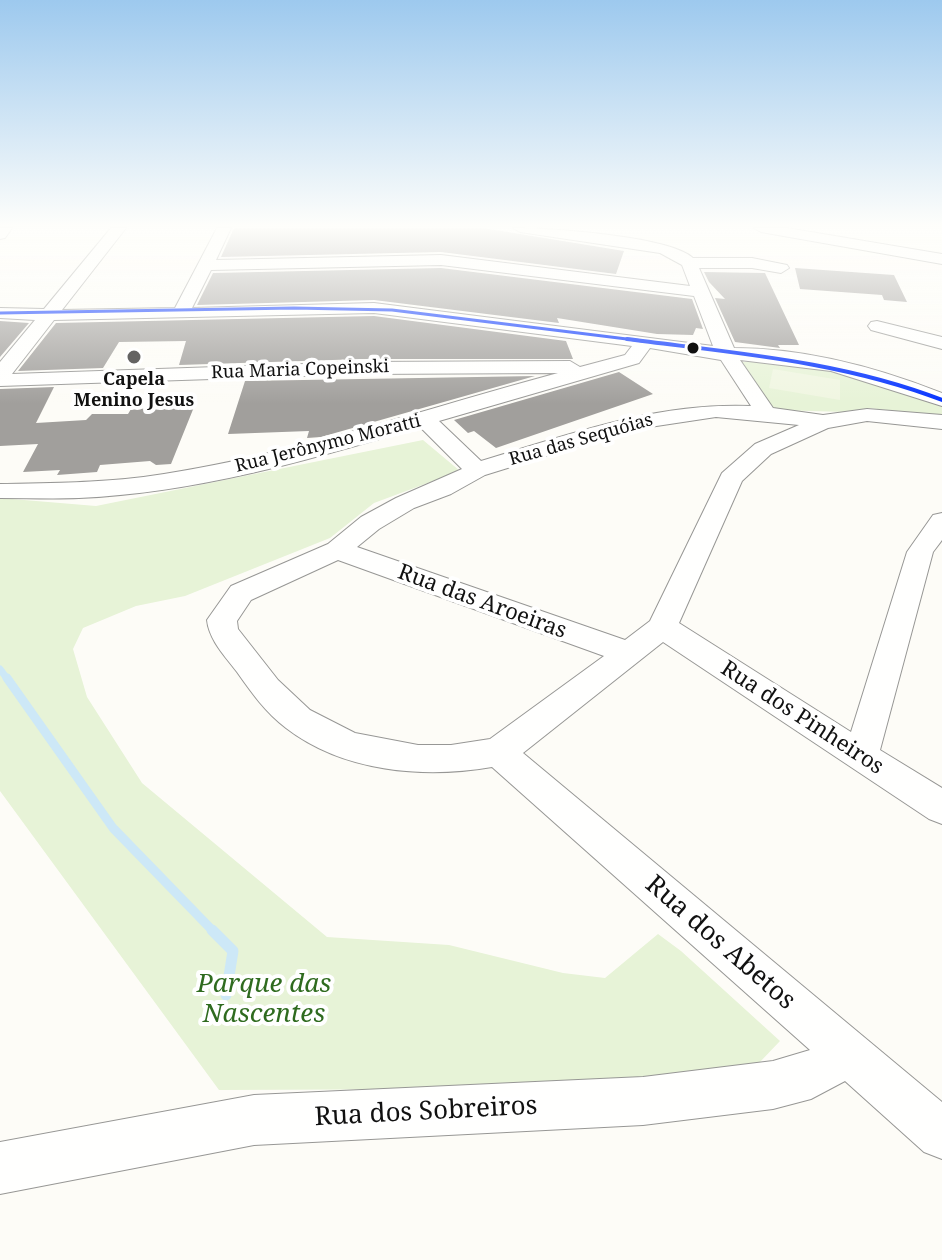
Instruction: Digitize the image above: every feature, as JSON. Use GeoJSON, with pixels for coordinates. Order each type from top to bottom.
{"type":"FeatureCollection","features":[{"type":"Feature","properties":{"kind":"street"},"geometry":{"type":"LineString","coordinates":[[0,377],[73,287]]}},
{"type":"Feature","properties":{"kind":"street"},"geometry":{"type":"LineString","coordinates":[[181,313],[194,287]]}},
{"type":"Feature","properties":{"kind":"street"},"geometry":{"type":"LineString","coordinates":[[657,287],[699,292]]}},
{"type":"Feature","properties":{"kind":"street"},"geometry":{"type":"LineString","coordinates":[[697,287],[726,353],[766,413]]}},
{"type":"Feature","properties":{"kind":"street"},"geometry":{"type":"LineString","coordinates":[[0,313],[51,315],[374,308],[637,348],[726,353],[851,371],[896,382],[942,400]]}},
{"type":"Feature","properties":{"kind":"street"},"geometry":{"type":"LineString","coordinates":[[877,326],[942,343]]}},
{"type":"Feature","properties":{"kind":"street","name":"Rua Jerônymo Moratti"},"geometry":{"type":"LineString","coordinates":[[0,491],[88,490],[184,479],[424,419],[600,367],[637,348]]}},
{"type":"Feature","properties":{"kind":"street","name":"Rua Maria Copeinski"},"geometry":{"type":"LineString","coordinates":[[0,377],[410,367],[600,367]]}},
{"type":"Feature","properties":{"kind":"street","name":"Rua das Sequóias"},"geometry":{"type":"LineString","coordinates":[[498,752],[451,760],[418,759],[348,746],[298,719],[267,689],[223,631],[222,620],[241,593],[337,550],[370,523],[405,503],[442,489],[477,470],[656,418],[716,411],[766,413],[823,422],[867,415],[942,422]]}},
{"type":"Feature","properties":{"kind":"street"},"geometry":{"type":"LineString","coordinates":[[424,419],[477,470]]}},
{"type":"Feature","properties":{"kind":"street"},"geometry":{"type":"LineString","coordinates":[[498,752],[554,713],[662,627],[731,478],[763,449],[823,422]]}},
{"type":"Feature","properties":{"kind":"street"},"geometry":{"type":"LineString","coordinates":[[861,757],[920,552],[942,521]]}},
{"type":"Feature","properties":{"kind":"street","name":"Rua das Aroeiras"},"geometry":{"type":"LineString","coordinates":[[337,550],[628,653]]}},
{"type":"Feature","properties":{"kind":"street","name":"Rua dos Pinheiros"},"geometry":{"type":"LineString","coordinates":[[662,627],[942,808]]}},
{"type":"Feature","properties":{"kind":"street","name":"Rua dos Abetos"},"geometry":{"type":"LineString","coordinates":[[498,752],[942,1134]]}},
{"type":"Feature","properties":{"kind":"street","name":"Rua dos Sobreiros"},"geometry":{"type":"LineString","coordinates":[[0,1168],[254,1120],[643,1101],[773,1085],[811,1075],[848,1054]]}},
{"type":"Feature","properties":{"kind":"green space"},"geometry":{"type":"Polygon","coordinates":[[[767,361],[812,367],[878,383],[942,407],[942,416],[869,408],[846,412],[774,410],[755,389],[752,376],[739,362],[767,361]]]}},
{"type":"Feature","properties":{"kind":"green space"},"geometry":{"type":"Polygon","coordinates":[[[773,369],[840,380],[840,400],[769,388],[773,369]]]}},
{"type":"Feature","properties":{"kind":"green space","name":"Parque das Nascentes"},"geometry":{"type":"Polygon","coordinates":[[[423,440],[460,471],[374,503],[330,538],[185,596],[136,606],[83,628],[73,649],[87,697],[142,783],[327,937],[449,945],[563,973],[605,978],[658,934],[780,1041],[760,1062],[659,1081],[462,1089],[219,1090],[0,791],[0,498],[96,506],[423,440]]]}},
{"type":"Feature","properties":{"kind":"building"},"geometry":{"type":"Polygon","coordinates":[[[206,287],[593,287],[692,299],[703,329],[696,328],[693,335],[657,334],[557,318],[559,323],[374,300],[197,305],[206,287]]]}},
{"type":"Feature","properties":{"kind":"building"},"geometry":{"type":"Polygon","coordinates":[[[714,287],[772,287],[799,345],[778,345],[780,348],[735,342],[715,298],[725,299],[714,287]]]}},
{"type":"Feature","properties":{"kind":"building"},"geometry":{"type":"Polygon","coordinates":[[[900,287],[907,302],[884,300],[882,295],[800,289],[900,287]]]}},
{"type":"Feature","properties":{"kind":"building"},"geometry":{"type":"Polygon","coordinates":[[[374,316],[566,341],[573,359],[363,359],[179,365],[186,341],[119,342],[103,368],[18,371],[56,323],[374,316]]]}},
{"type":"Feature","properties":{"kind":"building"},"geometry":{"type":"Polygon","coordinates":[[[0,321],[29,323],[0,357],[0,321]]]}},
{"type":"Feature","properties":{"kind":"building"},"geometry":{"type":"Polygon","coordinates":[[[619,372],[653,394],[496,448],[474,431],[468,433],[454,420],[619,372]]]}},
{"type":"Feature","properties":{"kind":"building"},"geometry":{"type":"Polygon","coordinates":[[[535,376],[321,437],[307,438],[309,431],[228,434],[245,381],[535,376]]]}},
{"type":"Feature","properties":{"kind":"building"},"geometry":{"type":"Polygon","coordinates":[[[54,387],[36,423],[86,420],[92,414],[128,414],[131,409],[194,407],[171,464],[156,465],[150,461],[100,465],[97,472],[57,475],[60,470],[23,472],[38,444],[0,446],[0,389],[54,387]]]}},
{"type":"Feature","properties":{"kind":"waterway"},"geometry":{"type":"LineString","coordinates":[[0,669],[8,680]]}},
{"type":"Feature","properties":{"kind":"waterway"},"geometry":{"type":"LineString","coordinates":[[7,678],[113,828],[214,932]]}},
{"type":"Feature","properties":{"kind":"waterway"},"geometry":{"type":"LineString","coordinates":[[214,932],[233,951],[226,995]]}},
{"type":"Feature","properties":{"kind":"transit line"},"geometry":{"type":"LineString","coordinates":[[0,313],[98,314],[294,308],[392,310],[784,359],[896,382],[942,400]]}},
{"type":"Feature","properties":{"kind":"place","name":"Capela Menino Jesus"},"geometry":{"type":"Point","coordinates":[134,357]}}]}
